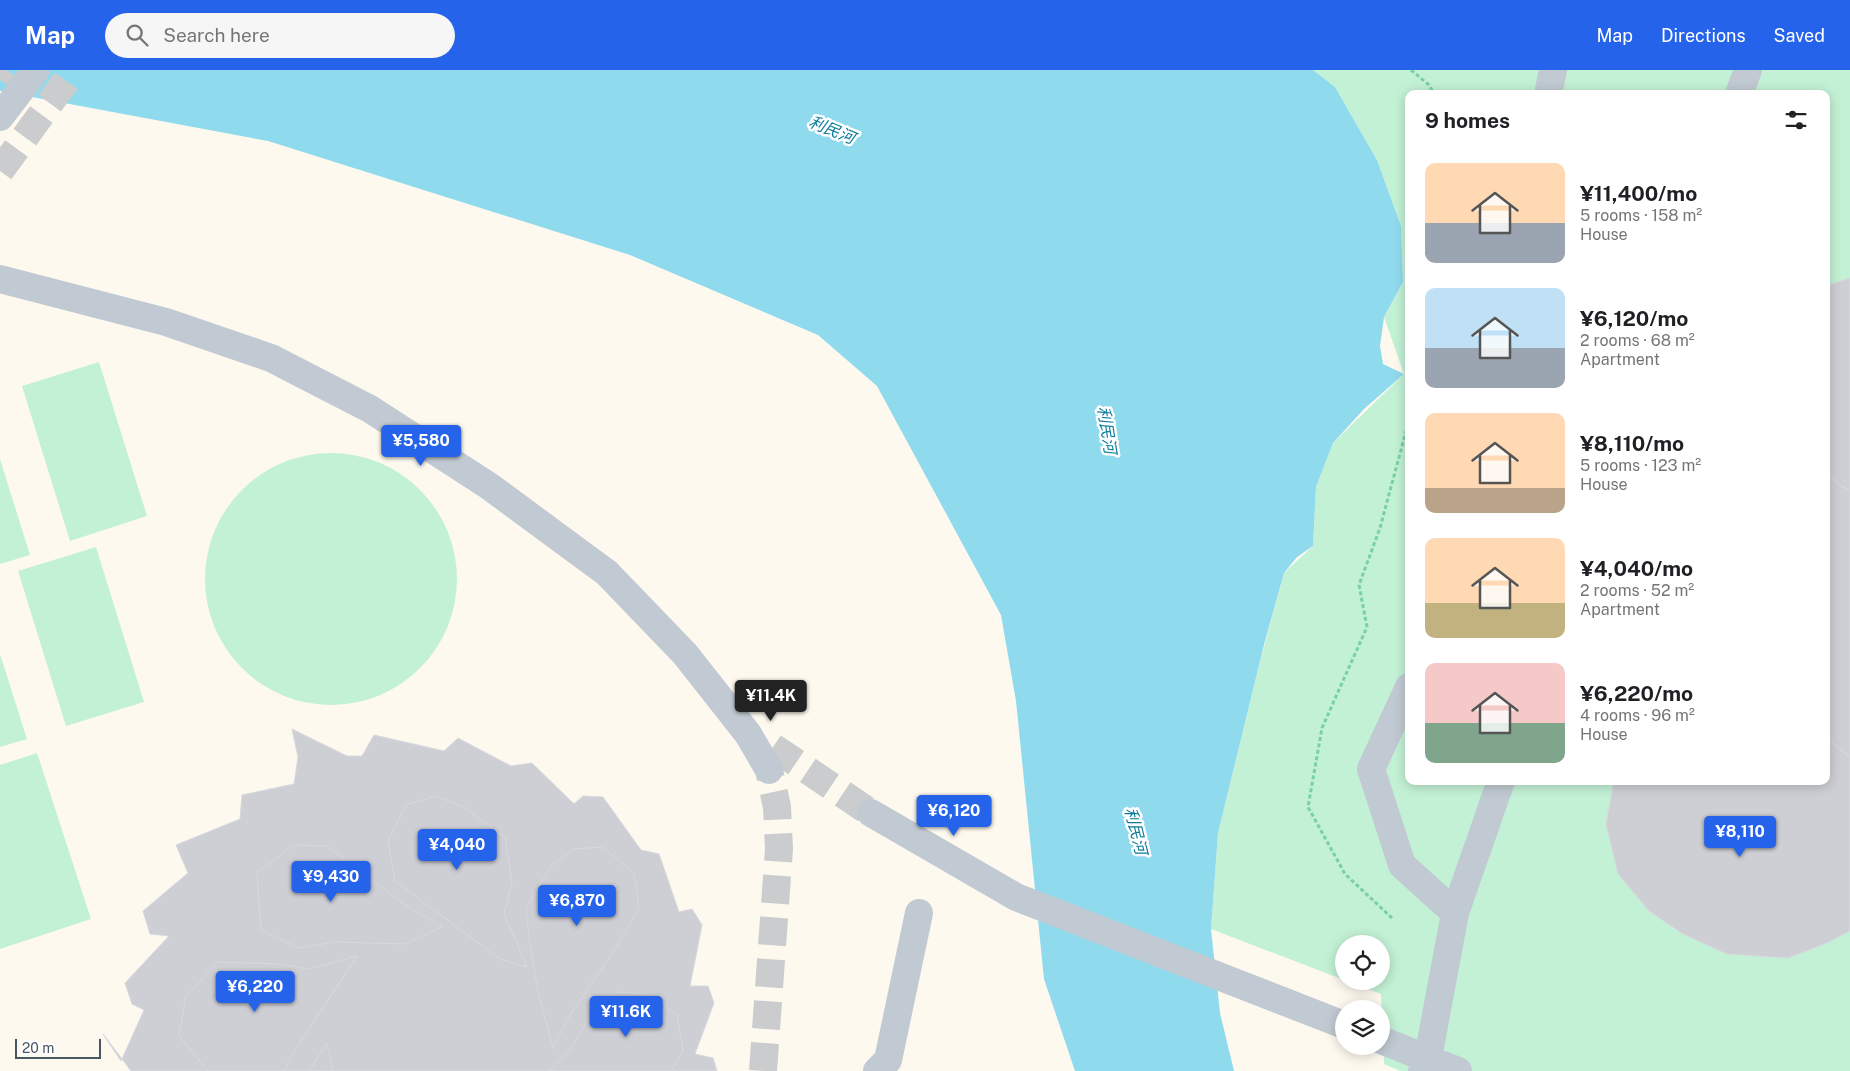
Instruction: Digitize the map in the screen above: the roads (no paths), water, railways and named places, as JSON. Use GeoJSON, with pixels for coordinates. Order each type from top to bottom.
{"type":"FeatureCollection","features":[{"type":"Feature","properties":{"kind":"street"},"geometry":{"type":"LineString","coordinates":[[0,117],[36,70]]}},
{"type":"Feature","properties":{"kind":"street"},"geometry":{"type":"LineString","coordinates":[[1549,90],[1553,70]]}},
{"type":"Feature","properties":{"kind":"street"},"geometry":{"type":"LineString","coordinates":[[1740,90],[1748,70]]}},
{"type":"Feature","properties":{"kind":"street"},"geometry":{"type":"LineString","coordinates":[[0,280],[166,322],[271,358],[370,409],[489,486],[607,573],[685,654],[748,734],[771,759]]}},
{"type":"Feature","properties":{"kind":"street"},"geometry":{"type":"LineString","coordinates":[[1405,696],[1371,769],[1402,865],[1455,913]]}},
{"type":"Feature","properties":{"kind":"street"},"geometry":{"type":"LineString","coordinates":[[1425,1064],[1455,913],[1500,785]]}},
{"type":"Feature","properties":{"kind":"street"},"geometry":{"type":"LineString","coordinates":[[871,813],[1016,897],[1335,1021]]}},
{"type":"Feature","properties":{"kind":"street"},"geometry":{"type":"LineString","coordinates":[[876,1071],[888,1060],[919,913]]}},
{"type":"Feature","properties":{"kind":"street"},"geometry":{"type":"LineString","coordinates":[[1390,1045],[1425,1064],[1458,1071]]}},
{"type":"Feature","properties":{"kind":"water","name":"利民河"},"geometry":{"type":"Polygon","coordinates":[[[0,70],[1313,70],[1335,87],[1377,160],[1401,226],[1403,282],[1384,317],[1380,346],[1383,364],[1404,374],[1364,409],[1333,443],[1316,487],[1313,546],[1297,557],[1284,573],[1264,645],[1218,833],[1211,929],[1220,1013],[1234,1071],[1075,1071],[1044,979],[1016,701],[1001,615],[877,386],[818,335],[630,255],[268,141],[0,91],[0,70]]]}},
{"type":"Feature","properties":{"kind":"tunnel"},"geometry":{"type":"LineString","coordinates":[[0,80],[7,70]]}},
{"type":"Feature","properties":{"kind":"tunnel"},"geometry":{"type":"LineString","coordinates":[[0,171],[74,70]]}},
{"type":"Feature","properties":{"kind":"tunnel"},"geometry":{"type":"LineString","coordinates":[[773,747],[871,813]]}},
{"type":"Feature","properties":{"kind":"tunnel"},"geometry":{"type":"LineString","coordinates":[[763,1071],[779,849],[777,807],[769,770]]}}]}
